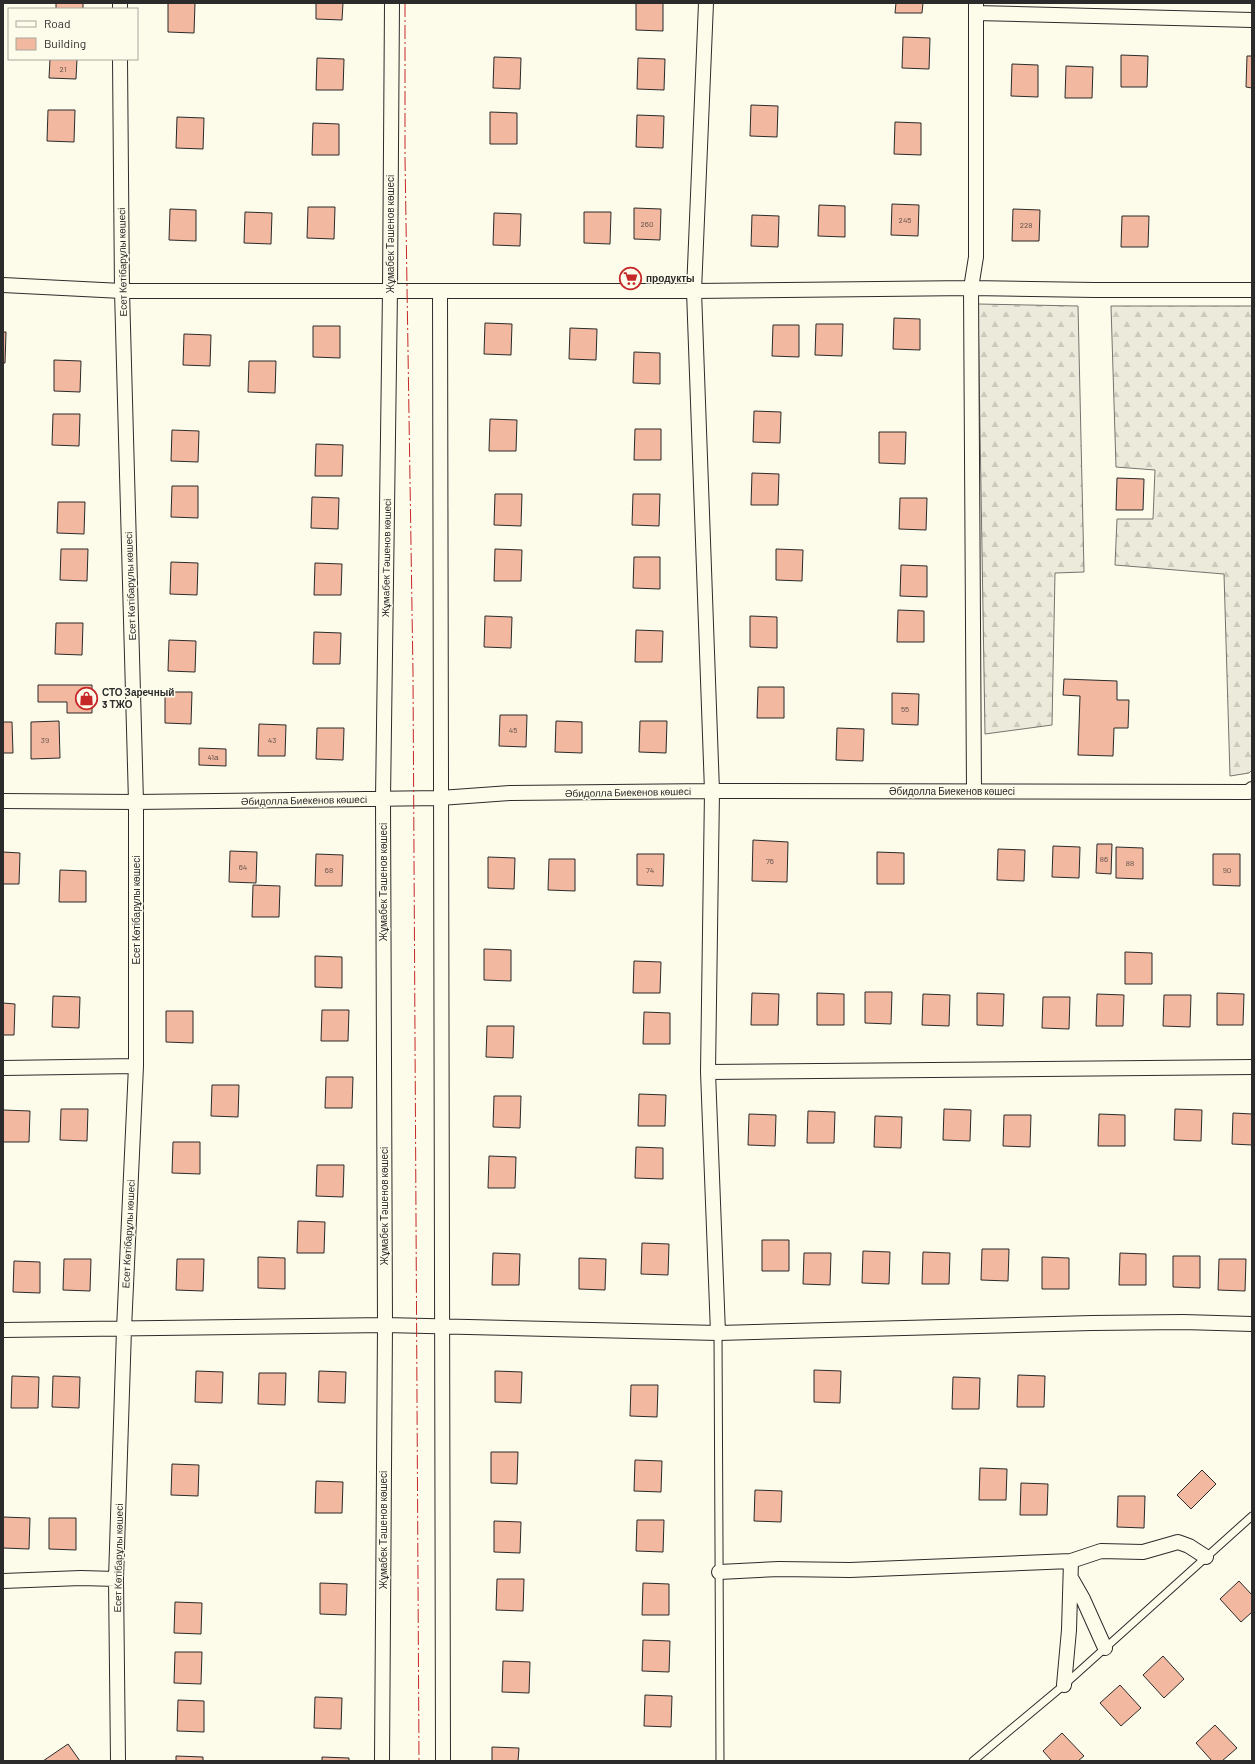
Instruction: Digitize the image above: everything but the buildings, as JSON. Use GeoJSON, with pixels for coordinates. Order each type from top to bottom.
{"type":"FeatureCollection","features":[{"type":"Feature","properties":{"kind":"street","name":"Жұмабек Тәшенов көшесі"},"geometry":{"type":"LineString","coordinates":[[382,1761],[385,1326],[383,799],[390,291],[392,3]]}},
{"type":"Feature","properties":{"kind":"street"},"geometry":{"type":"LineString","coordinates":[[706,3],[694,291],[712,791],[708,1072],[718,1333]]}},
{"type":"Feature","properties":{"kind":"street"},"geometry":{"type":"LineString","coordinates":[[974,791],[970,288],[976,257],[976,8],[1252,20]]}},
{"type":"Feature","properties":{"kind":"street","name":"Есет Көтібарұлы көшесі"},"geometry":{"type":"LineString","coordinates":[[118,1761],[116,1579],[124,1329],[136,1066],[136,802],[122,291],[120,60]]}},
{"type":"Feature","properties":{"kind":"street"},"geometry":{"type":"LineString","coordinates":[[3,285],[122,291],[694,291],[970,288],[1252,290]]}},
{"type":"Feature","properties":{"kind":"street"},"geometry":{"type":"LineString","coordinates":[[440,291],[443,1761]]}},
{"type":"Feature","properties":{"kind":"street","name":"Әбидолла Биекенов көшесі"},"geometry":{"type":"LineString","coordinates":[[3,801],[136,802],[383,799],[440,798],[510,793],[712,791],[1249,792],[1252,789]]}},
{"type":"Feature","properties":{"kind":"street"},"geometry":{"type":"LineString","coordinates":[[3,1068],[136,1066]]}},
{"type":"Feature","properties":{"kind":"street"},"geometry":{"type":"LineString","coordinates":[[708,1072],[1252,1067]]}},
{"type":"Feature","properties":{"kind":"street"},"geometry":{"type":"LineString","coordinates":[[3,1330],[385,1326],[718,1333],[1092,1323],[1183,1322],[1252,1324]]}},
{"type":"Feature","properties":{"kind":"street"},"geometry":{"type":"LineString","coordinates":[[719,1572],[779,1569],[850,1570],[1071,1561],[1101,1551],[1143,1552],[1178,1542],[1189,1546],[1206,1557]]}},
{"type":"Feature","properties":{"kind":"street"},"geometry":{"type":"LineString","coordinates":[[1064,1685],[1071,1561]]}},
{"type":"Feature","properties":{"kind":"street"},"geometry":{"type":"LineString","coordinates":[[3,1581],[81,1578],[116,1579]]}},
{"type":"Feature","properties":{"kind":"street"},"geometry":{"type":"LineString","coordinates":[[1071,1578],[1083,1599],[1105,1648]]}},
{"type":"Feature","properties":{"kind":"lane"},"geometry":{"type":"LineString","coordinates":[[718,1333],[720,1761]]}},
{"type":"Feature","properties":{"kind":"lane"},"geometry":{"type":"LineString","coordinates":[[973,1761],[1064,1685],[1252,1516]]}},
{"type":"Feature","properties":{"kind":"green space"},"geometry":{"type":"Polygon","coordinates":[[[978,304],[1078,306],[1084,572],[1055,573],[1052,725],[985,734],[978,304]]]}},
{"type":"Feature","properties":{"kind":"green space"},"geometry":{"type":"Polygon","coordinates":[[[1111,306],[1252,306],[1252,770],[1249,773],[1230,776],[1224,574],[1115,565],[1117,519],[1153,519],[1155,470],[1116,467],[1111,306]]]}},
{"type":"Feature","properties":{"kind":"power"},"geometry":{"type":"LineString","coordinates":[[405,3],[405,157],[413,674],[419,1761]]}},
{"type":"Feature","properties":{"kind":"place","name":"продукты"},"geometry":{"type":"Point","coordinates":[630,278]}},
{"type":"Feature","properties":{"kind":"place","name":"СТО Заречный 3 ТЖО"},"geometry":{"type":"Point","coordinates":[86,698]}}]}
